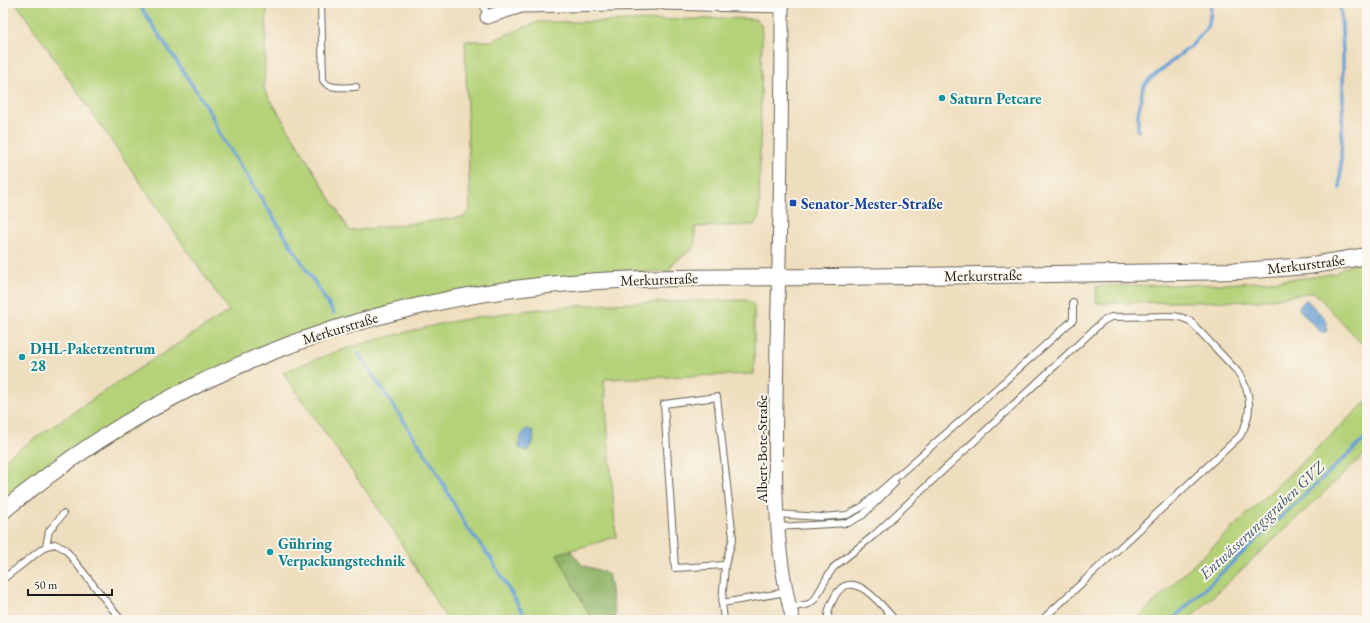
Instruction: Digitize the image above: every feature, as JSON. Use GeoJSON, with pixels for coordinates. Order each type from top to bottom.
{"type":"FeatureCollection","features":[{"type":"Feature","properties":{"kind":"street"},"geometry":{"type":"LineString","coordinates":[[487,17],[521,6],[656,3]]}},
{"type":"Feature","properties":{"kind":"street"},"geometry":{"type":"LineString","coordinates":[[665,3],[782,4],[779,277]]}},
{"type":"Feature","properties":{"kind":"street","name":"Merkurstraße"},"geometry":{"type":"LineString","coordinates":[[3,511],[79,453],[102,438],[157,405],[217,375],[319,334],[363,320],[414,307],[464,297],[514,289],[562,284],[668,279],[1241,271],[1307,266],[1367,256]]}},
{"type":"Feature","properties":{"kind":"street","name":"Albert-Bote-Straße"},"geometry":{"type":"LineString","coordinates":[[779,277],[776,446],[777,521],[781,566],[791,614]]}},
{"type":"Feature","properties":{"kind":"lane"},"geometry":{"type":"LineString","coordinates":[[321,3],[323,80],[325,84],[330,86],[356,88]]}},
{"type":"Feature","properties":{"kind":"lane"},"geometry":{"type":"LineString","coordinates":[[483,3],[487,17]]}},
{"type":"Feature","properties":{"kind":"lane"},"geometry":{"type":"LineString","coordinates":[[777,521],[847,516],[862,507],[1073,320],[1073,302]]}},
{"type":"Feature","properties":{"kind":"lane"},"geometry":{"type":"LineString","coordinates":[[791,614],[816,599],[834,567],[879,531],[1103,321],[1111,317],[1174,316],[1190,321],[1243,379],[1250,402],[1245,428],[1240,436],[1042,620]]}},
{"type":"Feature","properties":{"kind":"lane"},"geometry":{"type":"LineString","coordinates":[[724,620],[722,603],[725,565],[733,538],[717,397],[664,404],[675,568],[725,565]]}},
{"type":"Feature","properties":{"kind":"lane"},"geometry":{"type":"LineString","coordinates":[[777,521],[848,523],[863,515],[933,445]]}},
{"type":"Feature","properties":{"kind":"lane"},"geometry":{"type":"LineString","coordinates":[[46,546],[49,531],[63,514]]}},
{"type":"Feature","properties":{"kind":"lane"},"geometry":{"type":"LineString","coordinates":[[3,579],[46,546],[55,544],[65,549],[121,620]]}},
{"type":"Feature","properties":{"kind":"lane"},"geometry":{"type":"LineString","coordinates":[[828,620],[830,606],[838,591],[847,585],[855,585],[871,594],[895,620]]}},
{"type":"Feature","properties":{"kind":"lane"},"geometry":{"type":"LineString","coordinates":[[722,603],[787,592]]}},
{"type":"Feature","properties":{"kind":"green space"},"geometry":{"type":"Polygon","coordinates":[[[16,3],[267,3],[264,89],[350,231],[464,217],[470,210],[465,41],[491,41],[538,22],[728,18],[755,19],[761,24],[762,37],[759,216],[754,225],[695,227],[695,247],[672,264],[670,271],[590,274],[287,339],[3,504],[3,460],[115,384],[229,311],[16,3]]]}},
{"type":"Feature","properties":{"kind":"green space"},"geometry":{"type":"Polygon","coordinates":[[[1367,262],[1367,349],[1314,292],[1258,301],[1097,303],[1096,296],[1097,286],[1223,284],[1271,281],[1336,273],[1345,266],[1367,262]]]}},
{"type":"Feature","properties":{"kind":"green space"},"geometry":{"type":"Polygon","coordinates":[[[746,300],[752,303],[754,307],[754,374],[604,379],[616,537],[558,554],[592,620],[447,620],[392,528],[283,373],[328,355],[375,340],[460,320],[495,314],[603,304],[746,300]]]}},
{"type":"Feature","properties":{"kind":"green space"},"geometry":{"type":"Polygon","coordinates":[[[1367,401],[1367,452],[1365,454],[1188,620],[1135,620],[1367,401]]]}},
{"type":"Feature","properties":{"kind":"green space"},"geometry":{"type":"Polygon","coordinates":[[[570,550],[582,565],[608,573],[616,620],[592,620],[557,554],[570,550]]]}},
{"type":"Feature","properties":{"kind":"water"},"geometry":{"type":"Polygon","coordinates":[[[1306,299],[1327,321],[1327,331],[1321,333],[1298,308],[1306,299]]]}},
{"type":"Feature","properties":{"kind":"water"},"geometry":{"type":"Polygon","coordinates":[[[526,429],[533,431],[534,434],[533,441],[528,451],[519,448],[520,438],[526,429]]]}},
{"type":"Feature","properties":{"kind":"waterway"},"geometry":{"type":"LineString","coordinates":[[138,3],[210,112],[222,138],[334,313]]}},
{"type":"Feature","properties":{"kind":"waterway"},"geometry":{"type":"LineString","coordinates":[[1138,131],[1138,114],[1143,87],[1150,79],[1191,46],[1206,29],[1210,18],[1211,3]]}},
{"type":"Feature","properties":{"kind":"waterway"},"geometry":{"type":"LineString","coordinates":[[1340,3],[1343,49],[1340,188]]}},
{"type":"Feature","properties":{"kind":"waterway"},"geometry":{"type":"LineString","coordinates":[[359,354],[434,467],[466,526],[490,557],[527,620]]}},
{"type":"Feature","properties":{"kind":"waterway","name":"Entwässerungsgraben GVZ"},"geometry":{"type":"LineString","coordinates":[[1172,620],[1367,437]]}},
{"type":"Feature","properties":{"kind":"place","name":"Saturn Petcare"},"geometry":{"type":"Point","coordinates":[942,98]}},
{"type":"Feature","properties":{"kind":"place","name":"Senator-Mester-Straße"},"geometry":{"type":"Point","coordinates":[793,203]}},
{"type":"Feature","properties":{"kind":"place","name":"DHL-Paketzentrum 28"},"geometry":{"type":"Point","coordinates":[22,357]}},
{"type":"Feature","properties":{"kind":"place","name":"Gühring Verpackungstechnik"},"geometry":{"type":"Point","coordinates":[270,552]}}]}
